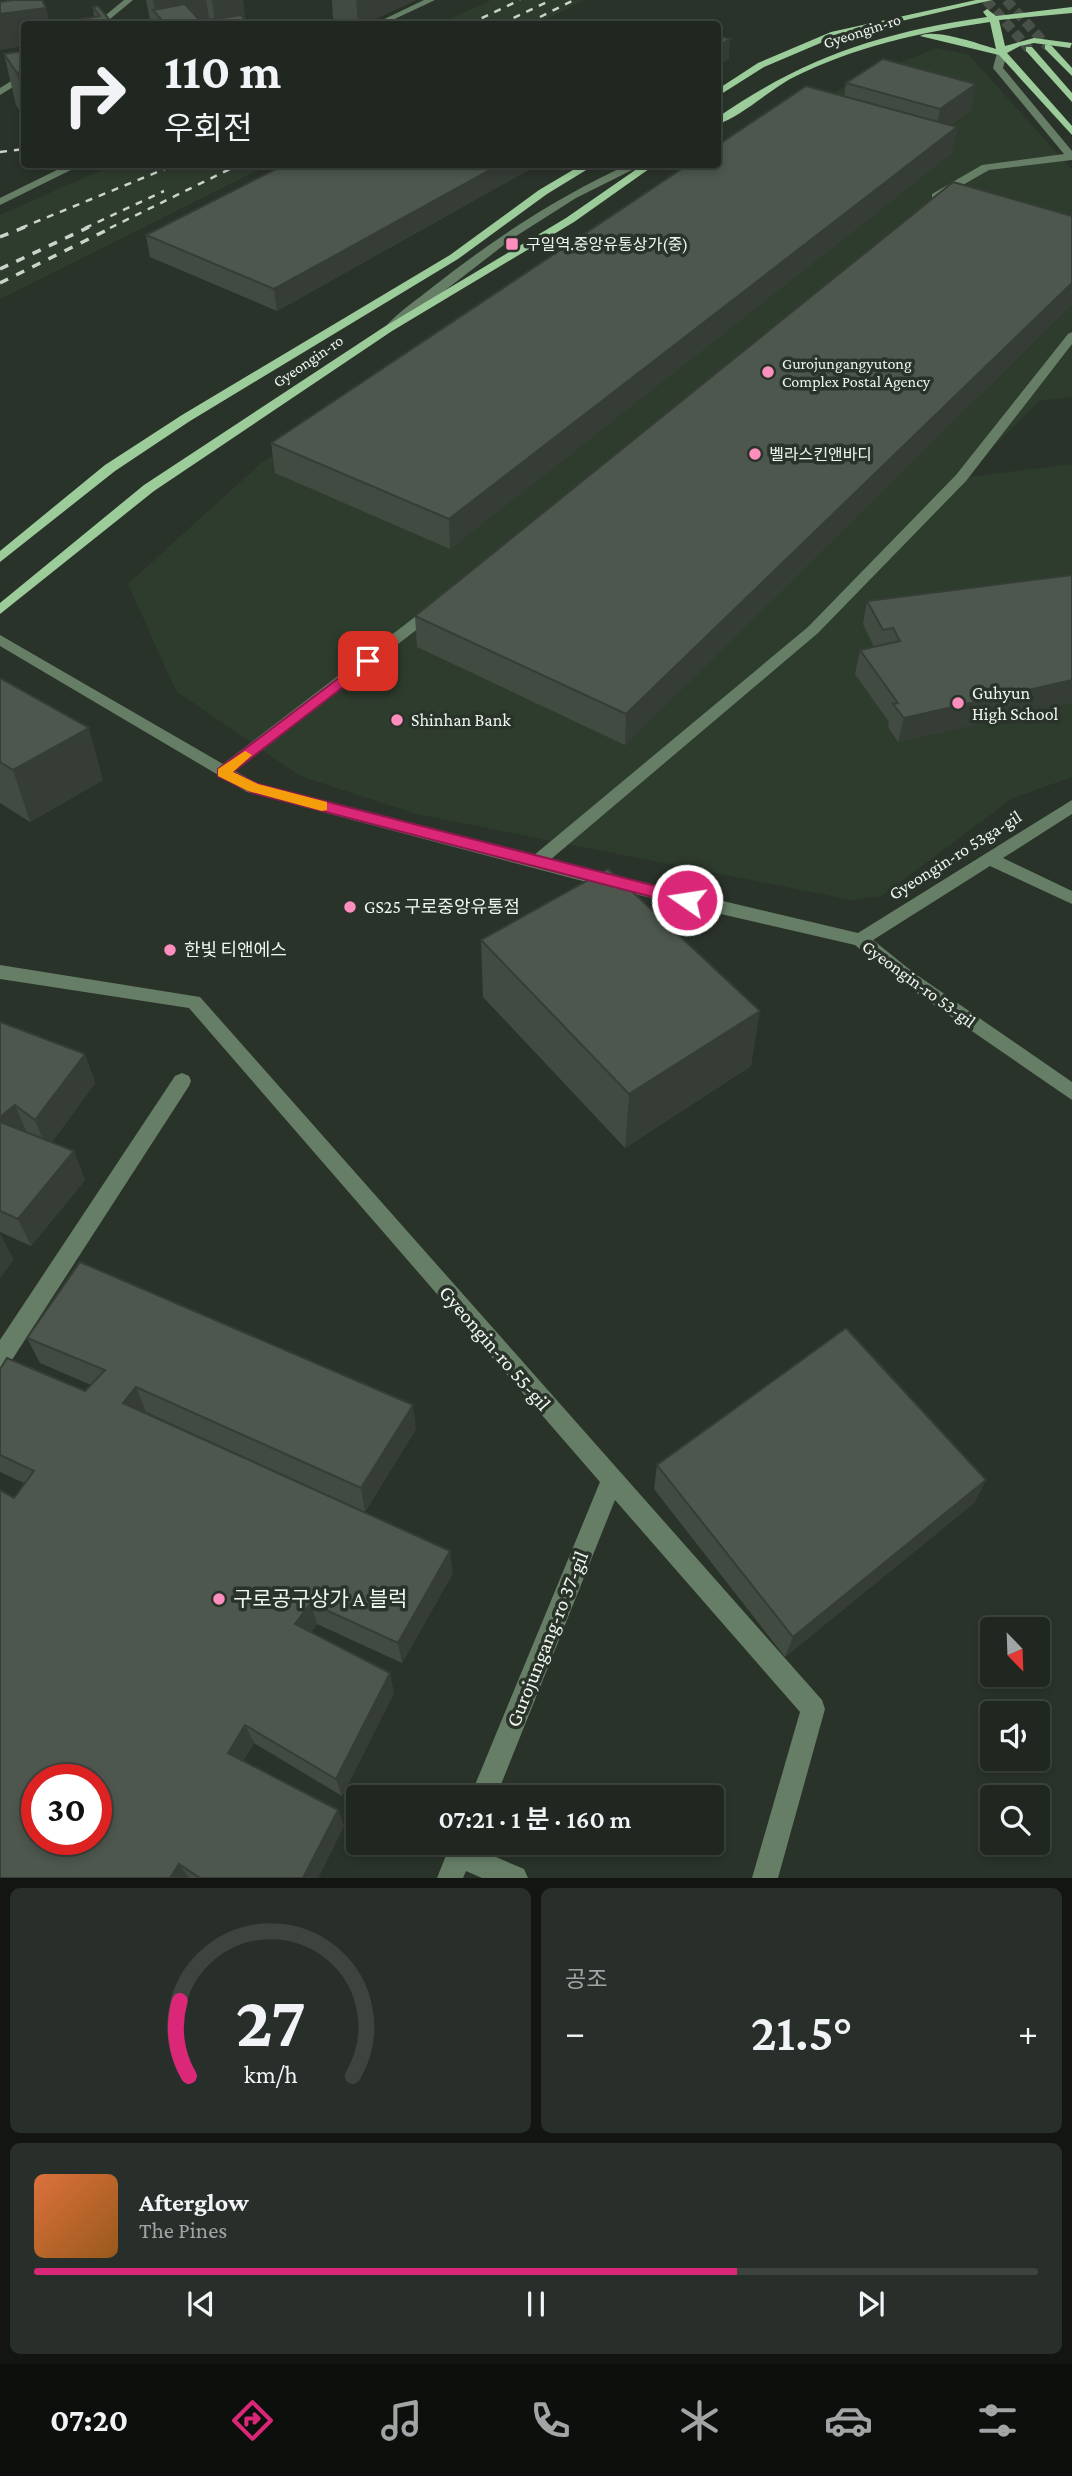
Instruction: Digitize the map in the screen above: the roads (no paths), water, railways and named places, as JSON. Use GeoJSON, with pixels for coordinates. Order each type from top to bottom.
{"type":"FeatureCollection","features":[{"type":"Feature","properties":{"kind":"main road","name":"Gyeongin-ro"},"geometry":{"type":"LineString","coordinates":[[721,92],[761,65],[798,47],[890,19],[988,0]]}},
{"type":"Feature","properties":{"kind":"main road"},"geometry":{"type":"LineString","coordinates":[[1025,0],[1037,14]]}},
{"type":"Feature","properties":{"kind":"main road"},"geometry":{"type":"LineString","coordinates":[[975,1],[994,19],[1002,53],[1072,132]]}},
{"type":"Feature","properties":{"kind":"main road"},"geometry":{"type":"LineString","coordinates":[[890,19],[914,6]]}},
{"type":"Feature","properties":{"kind":"main road","name":"Gyeongin-ro"},"geometry":{"type":"LineString","coordinates":[[721,119],[787,77],[864,46],[903,35],[994,19],[1072,10]]}},
{"type":"Feature","properties":{"kind":"main road"},"geometry":{"type":"LineString","coordinates":[[903,35],[945,38],[1002,53]]}},
{"type":"Feature","properties":{"kind":"main road"},"geometry":{"type":"LineString","coordinates":[[1061,35],[1071,46]]}},
{"type":"Feature","properties":{"kind":"main road"},"geometry":{"type":"LineString","coordinates":[[1002,53],[1008,47],[1032,41],[1071,46]]}},
{"type":"Feature","properties":{"kind":"main road"},"geometry":{"type":"LineString","coordinates":[[1048,47],[1072,73]]}},
{"type":"Feature","properties":{"kind":"main road"},"geometry":{"type":"LineString","coordinates":[[1029,48],[1072,99]]}},
{"type":"Feature","properties":{"kind":"main road","name":"Gyeongin-ro"},"geometry":{"type":"LineString","coordinates":[[0,558],[110,468],[186,418],[454,257],[543,192],[584,168]]}},
{"type":"Feature","properties":{"kind":"main road","name":"Gyeongin-ro"},"geometry":{"type":"LineString","coordinates":[[0,610],[149,488],[388,329],[570,220],[645,168]]}},
{"type":"Feature","properties":{"kind":"street"},"geometry":{"type":"LineString","coordinates":[[103,21],[129,0]]}},
{"type":"Feature","properties":{"kind":"street"},"geometry":{"type":"LineString","coordinates":[[385,21],[431,0]]}},
{"type":"Feature","properties":{"kind":"street"},"geometry":{"type":"LineString","coordinates":[[114,12],[121,21]]}},
{"type":"Feature","properties":{"kind":"street"},"geometry":{"type":"LineString","coordinates":[[1002,53],[998,68],[1072,157]]}},
{"type":"Feature","properties":{"kind":"street"},"geometry":{"type":"LineString","coordinates":[[0,92],[21,78]]}},
{"type":"Feature","properties":{"kind":"street"},"geometry":{"type":"LineString","coordinates":[[940,198],[986,167],[1072,157]]}},
{"type":"Feature","properties":{"kind":"street"},"geometry":{"type":"LineString","coordinates":[[0,202],[70,168]]}},
{"type":"Feature","properties":{"kind":"street"},"geometry":{"type":"LineString","coordinates":[[454,257],[608,168]]}},
{"type":"Feature","properties":{"kind":"street"},"geometry":{"type":"LineString","coordinates":[[388,329],[460,268],[601,179],[629,168]]}},
{"type":"Feature","properties":{"kind":"street"},"geometry":{"type":"LineString","coordinates":[[536,863],[813,630],[961,478],[1072,336]]}},
{"type":"Feature","properties":{"kind":"street"},"geometry":{"type":"LineString","coordinates":[[223,772],[442,602]]}},
{"type":"Feature","properties":{"kind":"street","name":"Gyeongin-ro 53-gil"},"geometry":{"type":"LineString","coordinates":[[0,640],[253,788],[536,863],[860,940],[908,978],[1072,1092]]}},
{"type":"Feature","properties":{"kind":"street","name":"Gyeongin-ro 53ga-gil"},"geometry":{"type":"LineString","coordinates":[[860,940],[1072,806]]}},
{"type":"Feature","properties":{"kind":"street"},"geometry":{"type":"LineString","coordinates":[[989,858],[1072,898]]}},
{"type":"Feature","properties":{"kind":"street","name":"Gyeongin-ro 55-gil"},"geometry":{"type":"LineString","coordinates":[[0,972],[194,1002],[611,1482],[813,1709],[765,1878]]}},
{"type":"Feature","properties":{"kind":"street"},"geometry":{"type":"LineString","coordinates":[[0,1359],[182,1082]]}},
{"type":"Feature","properties":{"kind":"street","name":"Gurojungang-ro 37-gil"},"geometry":{"type":"LineString","coordinates":[[488,1785],[611,1482]]}},
{"type":"Feature","properties":{"kind":"street"},"geometry":{"type":"LineString","coordinates":[[458,1859],[515,1878]]}},
{"type":"Feature","properties":{"kind":"tunnel"},"geometry":{"type":"LineString","coordinates":[[986,0],[1029,49]]}},
{"type":"Feature","properties":{"kind":"tunnel"},"geometry":{"type":"LineString","coordinates":[[1006,0],[1048,47]]}},
{"type":"Feature","properties":{"kind":"railway"},"geometry":{"type":"LineString","coordinates":[[475,21],[520,0]]}},
{"type":"Feature","properties":{"kind":"railway"},"geometry":{"type":"LineString","coordinates":[[507,21],[551,0]]}},
{"type":"Feature","properties":{"kind":"railway"},"geometry":{"type":"LineString","coordinates":[[540,17],[574,0]]}},
{"type":"Feature","properties":{"kind":"railway"},"geometry":{"type":"LineString","coordinates":[[0,152],[21,149]]}},
{"type":"Feature","properties":{"kind":"railway"},"geometry":{"type":"LineString","coordinates":[[21,228],[167,168]]}},
{"type":"Feature","properties":{"kind":"railway"},"geometry":{"type":"LineString","coordinates":[[110,228],[232,168]]}},
{"type":"Feature","properties":{"kind":"railway"},"geometry":{"type":"LineString","coordinates":[[85,228],[164,191]]}},
{"type":"Feature","properties":{"kind":"railway"},"geometry":{"type":"LineString","coordinates":[[0,237],[25,227]]}},
{"type":"Feature","properties":{"kind":"railway"},"geometry":{"type":"LineString","coordinates":[[0,269],[89,227]]}},
{"type":"Feature","properties":{"kind":"railway"},"geometry":{"type":"LineString","coordinates":[[0,283],[113,227]]}},
{"type":"Feature","properties":{"kind":"place","name":"구일역.중앙유통상가(중)"},"geometry":{"type":"Point","coordinates":[512,244]}},
{"type":"Feature","properties":{"kind":"place","name":"Gurojungangyutong Complex Postal Agency"},"geometry":{"type":"Point","coordinates":[768,372]}},
{"type":"Feature","properties":{"kind":"place","name":"벨라스킨앤바디"},"geometry":{"type":"Point","coordinates":[755,454]}},
{"type":"Feature","properties":{"kind":"place","name":"Guhyun High School"},"geometry":{"type":"Point","coordinates":[958,703]}},
{"type":"Feature","properties":{"kind":"place","name":"Shinhan Bank"},"geometry":{"type":"Point","coordinates":[397,720]}},
{"type":"Feature","properties":{"kind":"place","name":"GS25 구로중앙유통점"},"geometry":{"type":"Point","coordinates":[350,907]}},
{"type":"Feature","properties":{"kind":"place","name":"한빛 티앤에스"},"geometry":{"type":"Point","coordinates":[170,950]}},
{"type":"Feature","properties":{"kind":"place","name":"구로공구상가 A 블럭"},"geometry":{"type":"Point","coordinates":[219,1599]}}]}
